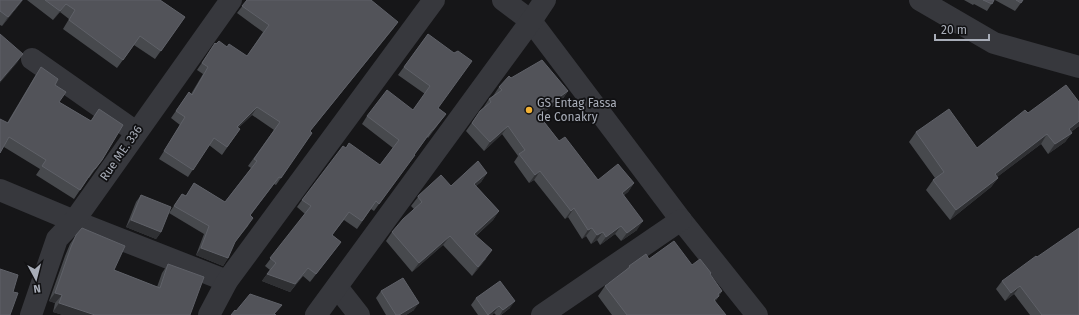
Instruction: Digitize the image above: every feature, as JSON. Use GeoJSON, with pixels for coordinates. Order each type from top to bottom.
{"type":"FeatureCollection","features":[{"type":"Feature","properties":{"kind":"street","name":"Rue ME. 336"},"geometry":{"type":"LineString","coordinates":[[31,315],[57,239],[74,221],[231,0]]}},
{"type":"Feature","properties":{"kind":"street"},"geometry":{"type":"LineString","coordinates":[[209,315],[227,281],[434,0]]}},
{"type":"Feature","properties":{"kind":"street"},"geometry":{"type":"LineString","coordinates":[[503,0],[531,21],[681,220],[757,315]]}},
{"type":"Feature","properties":{"kind":"street"},"geometry":{"type":"LineString","coordinates":[[316,315],[338,287],[545,0]]}},
{"type":"Feature","properties":{"kind":"street"},"geometry":{"type":"LineString","coordinates":[[920,0],[994,43],[1079,67]]}},
{"type":"Feature","properties":{"kind":"street"},"geometry":{"type":"LineString","coordinates":[[32,59],[136,132]]}},
{"type":"Feature","properties":{"kind":"street"},"geometry":{"type":"LineString","coordinates":[[0,190],[74,221],[227,281]]}},
{"type":"Feature","properties":{"kind":"street"},"geometry":{"type":"LineString","coordinates":[[542,315],[681,220]]}},
{"type":"Feature","properties":{"kind":"street"},"geometry":{"type":"LineString","coordinates":[[338,287],[359,315]]}},
{"type":"Feature","properties":{"kind":"building"},"geometry":{"type":"Polygon","coordinates":[[[0,0],[22,0],[8,17],[0,11],[0,0]]]}},
{"type":"Feature","properties":{"kind":"building"},"geometry":{"type":"Polygon","coordinates":[[[45,0],[160,0],[185,17],[161,51],[140,36],[123,60],[69,20],[75,10],[66,4],[60,11],[45,0]]]}},
{"type":"Feature","properties":{"kind":"building"},"geometry":{"type":"Polygon","coordinates":[[[247,0],[371,0],[398,22],[310,131],[312,133],[281,178],[279,177],[250,215],[253,218],[235,242],[228,258],[201,248],[209,226],[174,206],[182,194],[186,196],[194,183],[225,202],[257,161],[254,159],[280,122],[257,107],[237,127],[240,129],[227,147],[214,138],[193,170],[164,151],[185,117],[176,111],[189,92],[192,95],[208,67],[202,63],[215,43],[216,44],[219,41],[227,47],[229,44],[247,56],[269,25],[242,6],[247,0]]]}},
{"type":"Feature","properties":{"kind":"building"},"geometry":{"type":"Polygon","coordinates":[[[983,0],[994,0],[992,4],[983,0]]]}},
{"type":"Feature","properties":{"kind":"building"},"geometry":{"type":"Polygon","coordinates":[[[1016,0],[1023,0],[1021,3],[1016,0]]]}},
{"type":"Feature","properties":{"kind":"building"},"geometry":{"type":"Polygon","coordinates":[[[0,34],[23,54],[0,81],[0,34]]]}},
{"type":"Feature","properties":{"kind":"building"},"geometry":{"type":"Polygon","coordinates":[[[428,34],[454,53],[458,51],[472,61],[438,108],[446,114],[432,130],[379,204],[376,201],[362,221],[349,212],[332,235],[341,242],[316,274],[308,268],[295,284],[267,274],[276,263],[270,258],[311,206],[302,200],[343,146],[346,148],[349,143],[380,165],[399,140],[367,116],[387,90],[413,110],[430,86],[404,67],[428,34]]]}},
{"type":"Feature","properties":{"kind":"building"},"geometry":{"type":"Polygon","coordinates":[[[542,60],[568,91],[537,113],[559,141],[565,137],[598,180],[618,164],[634,183],[622,193],[643,221],[627,233],[621,226],[606,237],[603,232],[597,235],[592,228],[588,230],[574,208],[571,211],[540,171],[535,175],[519,154],[525,150],[508,126],[490,142],[472,123],[480,111],[491,102],[489,99],[502,90],[499,87],[509,76],[511,78],[542,60]]]}},
{"type":"Feature","properties":{"kind":"building"},"geometry":{"type":"Polygon","coordinates":[[[41,67],[58,79],[55,85],[66,92],[59,102],[91,121],[99,109],[123,125],[102,160],[80,190],[42,166],[46,160],[9,137],[0,153],[0,119],[8,123],[41,67]]]}},
{"type":"Feature","properties":{"kind":"building"},"geometry":{"type":"Polygon","coordinates":[[[1066,85],[1079,102],[1079,121],[1069,129],[1072,133],[1055,144],[1047,134],[995,174],[998,178],[956,210],[933,180],[944,172],[916,132],[949,109],[977,148],[1025,110],[1028,113],[1066,85]]]}},
{"type":"Feature","properties":{"kind":"building"},"geometry":{"type":"Polygon","coordinates":[[[478,161],[487,173],[474,184],[499,211],[474,234],[492,250],[478,267],[450,236],[419,263],[392,232],[403,219],[422,202],[418,196],[441,175],[451,186],[478,161]]]}},
{"type":"Feature","properties":{"kind":"building"},"geometry":{"type":"Polygon","coordinates":[[[141,195],[171,207],[161,232],[131,220],[141,195]]]}},
{"type":"Feature","properties":{"kind":"building"},"geometry":{"type":"Polygon","coordinates":[[[82,228],[125,246],[114,270],[160,288],[168,264],[204,277],[190,315],[95,315],[59,303],[62,295],[55,293],[71,247],[76,235],[82,228]]]}},
{"type":"Feature","properties":{"kind":"building"},"geometry":{"type":"Polygon","coordinates":[[[1079,228],[1079,315],[1042,315],[1020,286],[1011,293],[1002,281],[1036,256],[1037,257],[1079,228]]]}},
{"type":"Feature","properties":{"kind":"building"},"geometry":{"type":"Polygon","coordinates":[[[674,241],[692,265],[700,259],[711,273],[710,274],[722,291],[714,300],[726,315],[627,315],[605,286],[646,254],[649,259],[674,241]]]}},
{"type":"Feature","properties":{"kind":"building"},"geometry":{"type":"Polygon","coordinates":[[[0,269],[18,275],[13,292],[18,293],[10,315],[0,315],[0,269]]]}},
{"type":"Feature","properties":{"kind":"building"},"geometry":{"type":"Polygon","coordinates":[[[403,278],[419,303],[399,315],[396,315],[381,291],[403,278]]]}},
{"type":"Feature","properties":{"kind":"building"},"geometry":{"type":"Polygon","coordinates":[[[500,281],[515,301],[503,310],[499,306],[488,315],[476,298],[500,281]]]}},
{"type":"Feature","properties":{"kind":"building"},"geometry":{"type":"Polygon","coordinates":[[[250,294],[282,305],[274,314],[276,315],[231,315],[250,294]]]}},
{"type":"Feature","properties":{"kind":"place","name":"GS Entag Fassa de Conakry"},"geometry":{"type":"Point","coordinates":[529,110]}}]}
